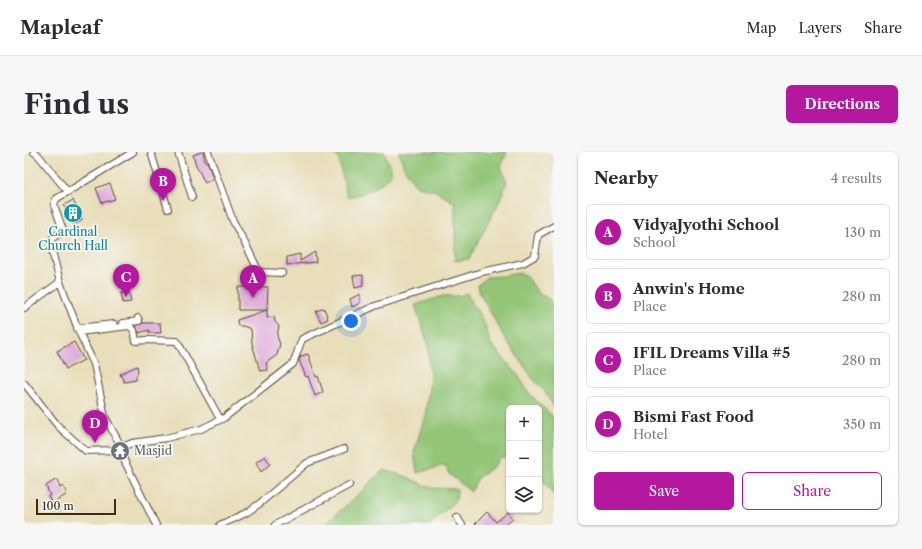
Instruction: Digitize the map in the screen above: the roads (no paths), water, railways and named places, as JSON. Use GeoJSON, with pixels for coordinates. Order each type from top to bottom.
{"type":"FeatureCollection","features":[{"type":"Feature","properties":{"kind":"street"},"geometry":{"type":"LineString","coordinates":[[34,152],[68,192]]}},
{"type":"Feature","properties":{"kind":"street"},"geometry":{"type":"LineString","coordinates":[[122,448],[105,417],[94,364],[78,330],[60,282],[50,243],[52,239],[63,230],[54,205],[56,199],[133,152]]}},
{"type":"Feature","properties":{"kind":"street"},"geometry":{"type":"LineString","coordinates":[[151,152],[168,209]]}},
{"type":"Feature","properties":{"kind":"street"},"geometry":{"type":"LineString","coordinates":[[178,152],[192,197]]}},
{"type":"Feature","properties":{"kind":"street"},"geometry":{"type":"LineString","coordinates":[[208,152],[233,221],[259,272],[282,273]]}},
{"type":"Feature","properties":{"kind":"street"},"geometry":{"type":"LineString","coordinates":[[25,386],[58,426],[86,451],[115,450],[132,443],[166,438],[201,429],[224,418],[293,364],[302,338],[375,306],[482,272],[523,264],[534,256],[538,235],[554,226]]}},
{"type":"Feature","properties":{"kind":"street"},"geometry":{"type":"LineString","coordinates":[[24,308],[60,282]]}},
{"type":"Feature","properties":{"kind":"street"},"geometry":{"type":"LineString","coordinates":[[78,330],[129,324],[139,321],[138,318]]}},
{"type":"Feature","properties":{"kind":"street"},"geometry":{"type":"LineString","coordinates":[[129,324],[134,330],[136,341],[177,341],[220,419]]}},
{"type":"Feature","properties":{"kind":"street"},"geometry":{"type":"LineString","coordinates":[[220,525],[246,513],[259,504],[307,463],[344,449]]}},
{"type":"Feature","properties":{"kind":"street"},"geometry":{"type":"LineString","coordinates":[[115,450],[122,456],[156,525]]}},
{"type":"Feature","properties":{"kind":"street"},"geometry":{"type":"LineString","coordinates":[[274,525],[349,485]]}},
{"type":"Feature","properties":{"kind":"street"},"geometry":{"type":"LineString","coordinates":[[457,517],[462,525]]}},
{"type":"Feature","properties":{"kind":"place","name":"Anwin's Home"},"geometry":{"type":"Point","coordinates":[163,201]}},
{"type":"Feature","properties":{"kind":"place","name":"Cardinal Church Hall"},"geometry":{"type":"Point","coordinates":[73,213]}},
{"type":"Feature","properties":{"kind":"place","name":"IFIL Dreams Villa #5"},"geometry":{"type":"Point","coordinates":[126,297]}},
{"type":"Feature","properties":{"kind":"place","name":"VidyaJyothi School"},"geometry":{"type":"Point","coordinates":[253,298]}},
{"type":"Feature","properties":{"kind":"place","name":"Bismi Fast Food"},"geometry":{"type":"Point","coordinates":[95,443]}},
{"type":"Feature","properties":{"kind":"place","name":"Masjid"},"geometry":{"type":"Point","coordinates":[120,451]}}]}
